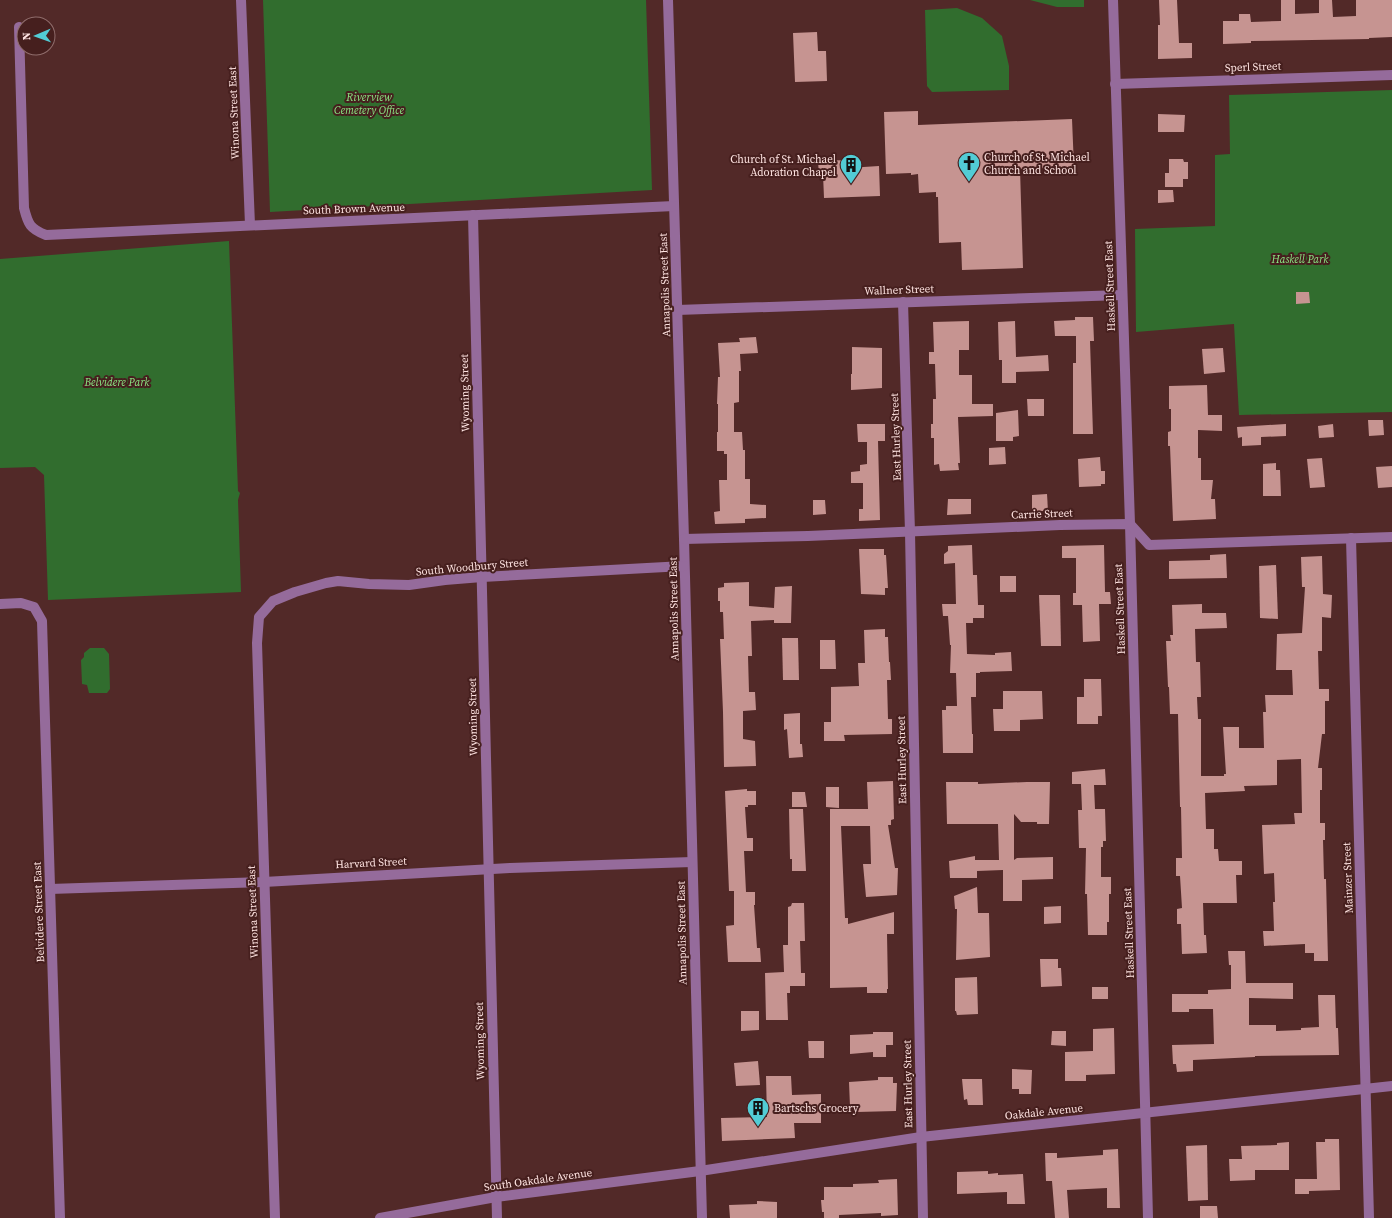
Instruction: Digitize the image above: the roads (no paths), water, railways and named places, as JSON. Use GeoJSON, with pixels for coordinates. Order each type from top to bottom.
{"type":"FeatureCollection","features":[{"type":"Feature","properties":{"kind":"street","name":"Winona Street East"},"geometry":{"type":"LineString","coordinates":[[241,0],[250,225]]}},
{"type":"Feature","properties":{"kind":"street","name":"Annapolis Street East"},"geometry":{"type":"LineString","coordinates":[[668,0],[702,1218]]}},
{"type":"Feature","properties":{"kind":"street","name":"Haskell Street East"},"geometry":{"type":"LineString","coordinates":[[1113,0],[1130,524],[1148,1218]]}},
{"type":"Feature","properties":{"kind":"street","name":"South Brown Avenue"},"geometry":{"type":"LineString","coordinates":[[20,56],[24,208],[27,222],[36,231],[46,235],[674,206]]}},
{"type":"Feature","properties":{"kind":"street","name":"Sperl Street"},"geometry":{"type":"LineString","coordinates":[[1115,84],[1392,74]]}},
{"type":"Feature","properties":{"kind":"street","name":"Wyoming Street"},"geometry":{"type":"LineString","coordinates":[[473,215],[496,1218]]}},
{"type":"Feature","properties":{"kind":"street","name":"Wallner Street"},"geometry":{"type":"LineString","coordinates":[[677,310],[1122,295]]}},
{"type":"Feature","properties":{"kind":"street","name":"East Hurley Street"},"geometry":{"type":"LineString","coordinates":[[903,302],[910,532],[923,1218]]}},
{"type":"Feature","properties":{"kind":"street","name":"Carrie Street"},"geometry":{"type":"LineString","coordinates":[[684,540],[1060,525],[1130,524]]}},
{"type":"Feature","properties":{"kind":"street"},"geometry":{"type":"LineString","coordinates":[[1130,524],[1149,545],[1392,537]]}},
{"type":"Feature","properties":{"kind":"street","name":"Mainzer Street"},"geometry":{"type":"LineString","coordinates":[[1350,538],[1370,1218]]}},
{"type":"Feature","properties":{"kind":"street","name":"South Woodbury Street"},"geometry":{"type":"LineString","coordinates":[[267,608],[274,601],[295,592],[338,581],[369,584],[409,585],[482,577],[684,566]]}},
{"type":"Feature","properties":{"kind":"street","name":"Belvidere Street East"},"geometry":{"type":"LineString","coordinates":[[0,604],[21,603],[34,607],[42,621],[60,1218]]}},
{"type":"Feature","properties":{"kind":"street","name":"Winona Street East"},"geometry":{"type":"LineString","coordinates":[[267,608],[259,617],[257,643],[275,1218]]}},
{"type":"Feature","properties":{"kind":"street","name":"Harvard Street"},"geometry":{"type":"LineString","coordinates":[[50,890],[264,882],[488,869],[692,862]]}},
{"type":"Feature","properties":{"kind":"street","name":"Oakdale Avenue"},"geometry":{"type":"LineString","coordinates":[[700,1170],[921,1137],[1392,1086]]}},
{"type":"Feature","properties":{"kind":"street","name":"South Oakdale Avenue"},"geometry":{"type":"LineString","coordinates":[[380,1218],[496,1197],[700,1170]]}},
{"type":"Feature","properties":{"kind":"place","name":"Church of St. Michael Church and School"},"geometry":{"type":"Point","coordinates":[969,182]}},
{"type":"Feature","properties":{"kind":"place","name":"Church of St. Michael Adoration Chapel"},"geometry":{"type":"Point","coordinates":[851,184]}},
{"type":"Feature","properties":{"kind":"place","name":"Bartschs Grocery"},"geometry":{"type":"Point","coordinates":[758,1128]}},
{"type":"Feature","properties":{"kind":"park label","name":"Riverview Cemetery Office"},"geometry":{"type":"Point","coordinates":[369,103]}},
{"type":"Feature","properties":{"kind":"park label","name":"Haskell Park"},"geometry":{"type":"Point","coordinates":[1300,259]}},
{"type":"Feature","properties":{"kind":"park label","name":"Belvidere Park"},"geometry":{"type":"Point","coordinates":[117,382]}}]}
